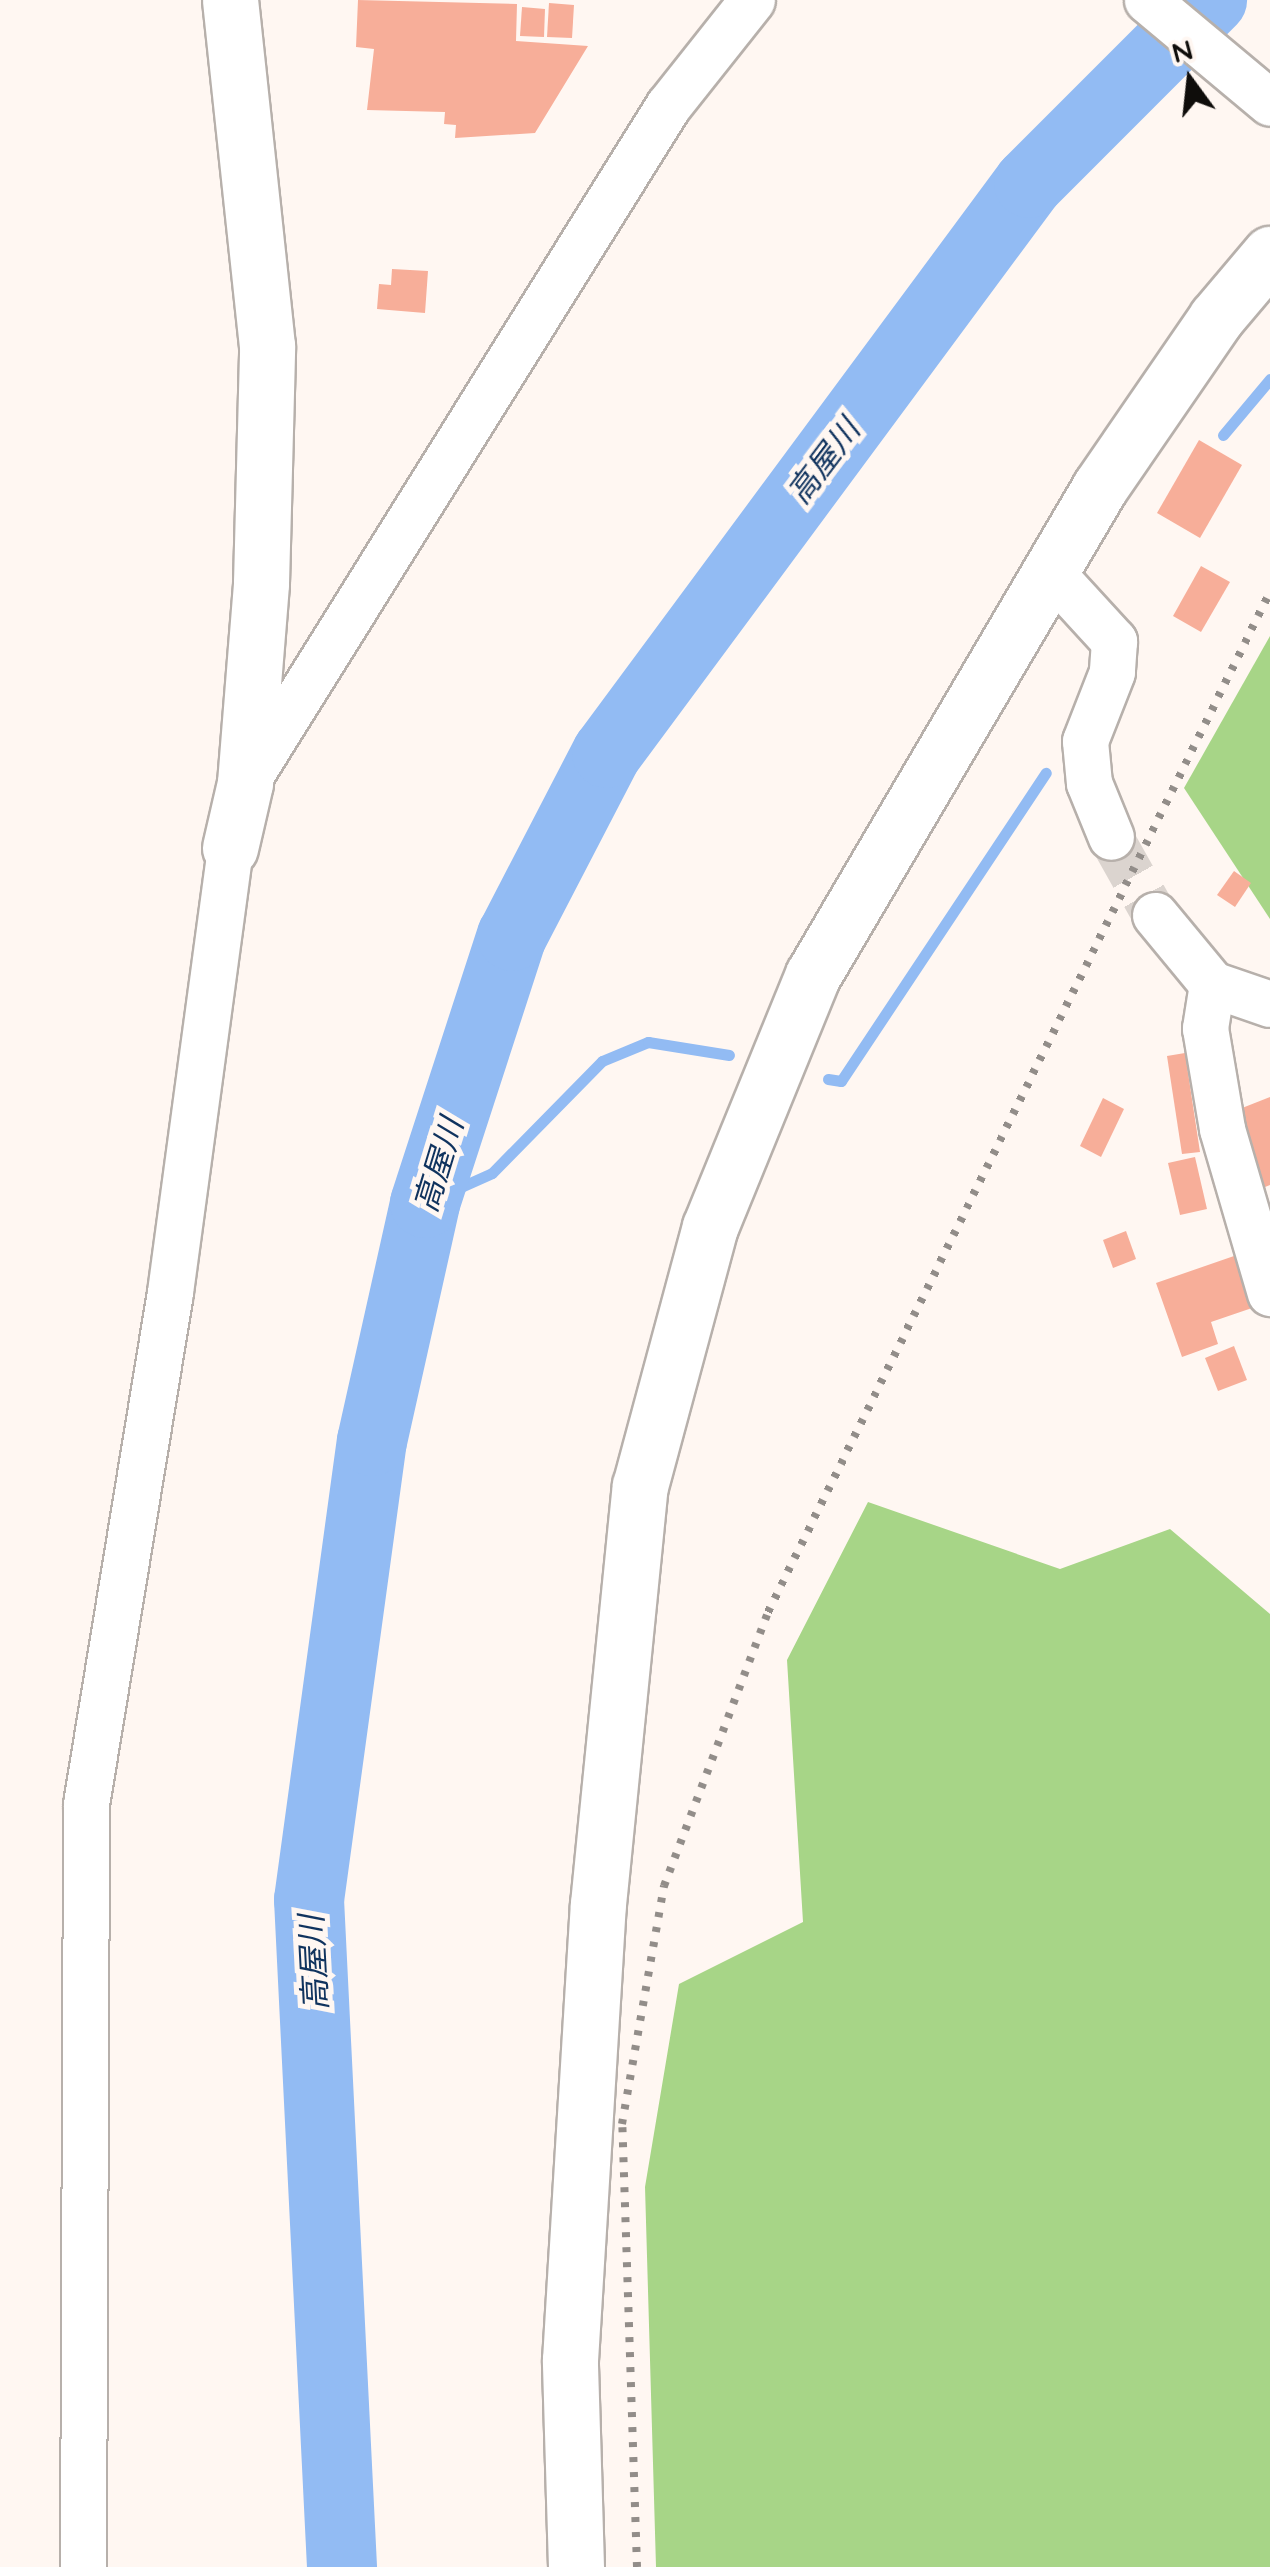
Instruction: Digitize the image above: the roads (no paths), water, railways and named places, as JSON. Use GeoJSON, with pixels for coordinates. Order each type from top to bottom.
{"type":"FeatureCollection","features":[{"type":"Feature","properties":{"kind":"street"},"geometry":{"type":"LineString","coordinates":[[83,2567],[86,1804],[170,1292],[230,848],[244,784],[261,583],[268,346],[230,0]]}},
{"type":"Feature","properties":{"kind":"street"},"geometry":{"type":"LineString","coordinates":[[244,784],[668,106],[752,0]]}},
{"type":"Feature","properties":{"kind":"street"},"geometry":{"type":"LineString","coordinates":[[1148,0],[1270,103]]}},
{"type":"Feature","properties":{"kind":"street"},"geometry":{"type":"LineString","coordinates":[[576,2567],[570,2360],[598,1904],[640,1486],[710,1226],[798,1011],[1048,570],[1216,318],[1270,254]]}},
{"type":"Feature","properties":{"kind":"street"},"geometry":{"type":"LineString","coordinates":[[1048,570],[1114,641],[1112,672],[1085,741],[1090,782],[1111,836]]}},
{"type":"Feature","properties":{"kind":"street"},"geometry":{"type":"LineString","coordinates":[[1155,914],[1212,984],[1270,1004]]}},
{"type":"Feature","properties":{"kind":"street"},"geometry":{"type":"LineString","coordinates":[[1212,984],[1204,1028],[1222,1129],[1270,1293]]}},
{"type":"Feature","properties":{"kind":"waterway","name":"高屋川"},"geometry":{"type":"LineString","coordinates":[[342,2567],[309,1900],[372,1441],[425,1203],[512,936],[607,753],[1029,183],[1212,0]]}},
{"type":"Feature","properties":{"kind":"waterway"},"geometry":{"type":"LineString","coordinates":[[1223,435],[1270,379]]}},
{"type":"Feature","properties":{"kind":"waterway"},"geometry":{"type":"LineString","coordinates":[[828,1079],[841,1081],[1046,773]]}},
{"type":"Feature","properties":{"kind":"waterway"},"geometry":{"type":"LineString","coordinates":[[425,1203],[492,1173],[602,1061],[648,1042],[729,1055]]}},
{"type":"Feature","properties":{"kind":"tunnel"},"geometry":{"type":"LineString","coordinates":[[1111,837],[1155,915]]}},
{"type":"Feature","properties":{"kind":"railway"},"geometry":{"type":"LineString","coordinates":[[637,2567],[622,2124],[664,1886],[768,1612],[1270,592]]}}]}
